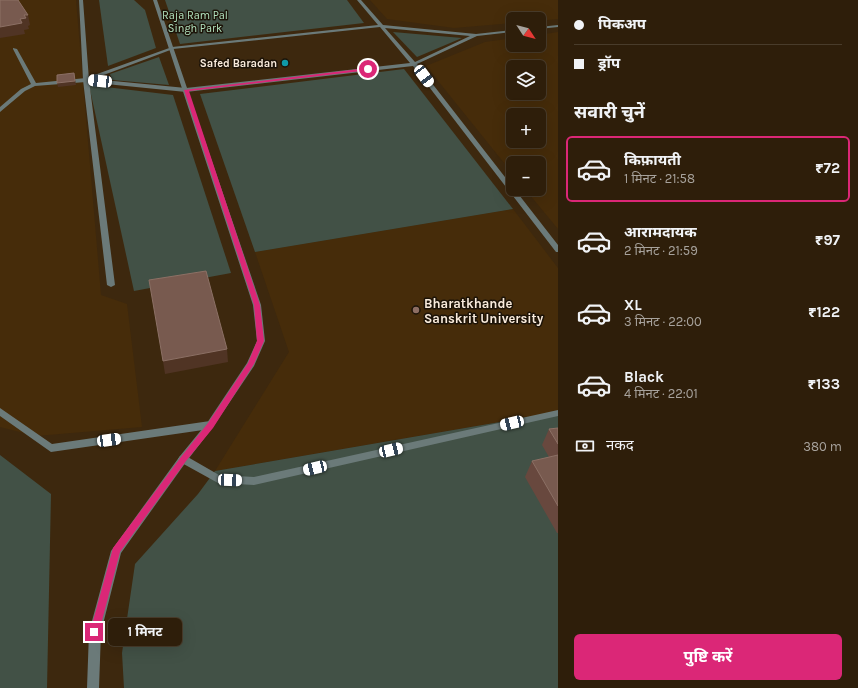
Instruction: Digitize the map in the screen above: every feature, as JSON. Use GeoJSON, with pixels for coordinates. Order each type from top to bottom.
{"type":"FeatureCollection","features":[{"type":"Feature","properties":{"kind":"street"},"geometry":{"type":"LineString","coordinates":[[81,0],[86,80],[111,285]]}},
{"type":"Feature","properties":{"kind":"street"},"geometry":{"type":"LineString","coordinates":[[93,688],[94,632],[116,550],[183,459],[210,426],[251,364],[261,341],[257,305],[155,0]]}},
{"type":"Feature","properties":{"kind":"street"},"geometry":{"type":"LineString","coordinates":[[359,0],[414,64],[558,250]]}},
{"type":"Feature","properties":{"kind":"street"},"geometry":{"type":"LineString","coordinates":[[86,80],[172,48],[380,26],[476,35],[506,32]]}},
{"type":"Feature","properties":{"kind":"street"},"geometry":{"type":"LineString","coordinates":[[546,27],[558,26]]}},
{"type":"Feature","properties":{"kind":"street"},"geometry":{"type":"LineString","coordinates":[[0,110],[23,90],[34,85],[86,80],[186,90],[414,64],[476,35]]}},
{"type":"Feature","properties":{"kind":"street"},"geometry":{"type":"LineString","coordinates":[[15,49],[34,85]]}},
{"type":"Feature","properties":{"kind":"street"},"geometry":{"type":"LineString","coordinates":[[0,411],[51,448],[210,426]]}},
{"type":"Feature","properties":{"kind":"street"},"geometry":{"type":"LineString","coordinates":[[183,459],[218,479],[254,481],[558,413]]}},
{"type":"Feature","properties":{"kind":"shaded area"},"geometry":{"type":"Polygon","coordinates":[[[0,0],[76,0],[101,295],[127,304],[142,427],[36,436],[0,427],[0,0]]]}},
{"type":"Feature","properties":{"kind":"shaded area"},"geometry":{"type":"Polygon","coordinates":[[[370,0],[558,0],[558,19],[546,20],[546,12],[506,12],[506,24],[454,28],[387,19],[370,0]]]}},
{"type":"Feature","properties":{"kind":"shaded area"},"geometry":{"type":"Polygon","coordinates":[[[558,32],[558,229],[531,196],[546,196],[546,156],[506,156],[506,165],[426,66],[485,42],[506,39],[506,52],[546,52],[546,34],[558,32]]]}},
{"type":"Feature","properties":{"kind":"shaded area","name":"Bharatkhande Sanskrit University"},"geometry":{"type":"Polygon","coordinates":[[[513,209],[558,268],[558,412],[215,471],[289,352],[255,252],[513,209]]]}},
{"type":"Feature","properties":{"kind":"green space"},"geometry":{"type":"Polygon","coordinates":[[[99,0],[134,0],[145,10],[156,48],[108,66],[99,0]]]}},
{"type":"Feature","properties":{"kind":"green space","name":"Raja Ram Pal Singh Park"},"geometry":{"type":"Polygon","coordinates":[[[165,0],[347,0],[364,23],[180,44],[165,0]]]}},
{"type":"Feature","properties":{"kind":"green space"},"geometry":{"type":"Polygon","coordinates":[[[393,32],[462,38],[417,57],[393,32]]]}},
{"type":"Feature","properties":{"kind":"green space"},"geometry":{"type":"Polygon","coordinates":[[[159,57],[169,85],[112,80],[110,74],[159,57]]]}},
{"type":"Feature","properties":{"kind":"green space"},"geometry":{"type":"Polygon","coordinates":[[[404,69],[513,209],[255,252],[200,94],[404,69]]]}},
{"type":"Feature","properties":{"kind":"green space"},"geometry":{"type":"Polygon","coordinates":[[[89,85],[173,95],[231,273],[134,291],[89,85]]]}},
{"type":"Feature","properties":{"kind":"green space"},"geometry":{"type":"Polygon","coordinates":[[[558,412],[558,688],[124,688],[122,653],[135,564],[198,494],[215,471],[558,412]]]}},
{"type":"Feature","properties":{"kind":"green space"},"geometry":{"type":"Polygon","coordinates":[[[0,455],[51,494],[47,688],[0,688],[0,455]]]}},
{"type":"Feature","properties":{"kind":"building"},"geometry":{"type":"Polygon","coordinates":[[[0,0],[18,0],[28,15],[24,15],[26,18],[20,19],[22,23],[0,27],[0,0]]]}},
{"type":"Feature","properties":{"kind":"building"},"geometry":{"type":"Polygon","coordinates":[[[74,73],[75,81],[57,83],[57,75],[74,73]]]}},
{"type":"Feature","properties":{"kind":"building"},"geometry":{"type":"Polygon","coordinates":[[[206,271],[227,349],[163,361],[149,280],[206,271]]]}},
{"type":"Feature","properties":{"kind":"building"},"geometry":{"type":"Polygon","coordinates":[[[558,428],[558,444],[549,429],[558,428]]]}},
{"type":"Feature","properties":{"kind":"building"},"geometry":{"type":"Polygon","coordinates":[[[558,455],[558,506],[532,461],[558,455]]]}},
{"type":"Feature","properties":{"kind":"place","name":"Safed Baradan"},"geometry":{"type":"Point","coordinates":[285,63]}},
{"type":"Feature","properties":{"kind":"place","name":"Bharatkhande Sanskrit University"},"geometry":{"type":"Point","coordinates":[416,310]}},
{"type":"Feature","properties":{"kind":"route"},"geometry":{"type":"LineString","coordinates":[[94,632],[116,550],[183,459],[210,426],[251,364],[261,341],[257,305],[186,90],[368,69]]}}]}
